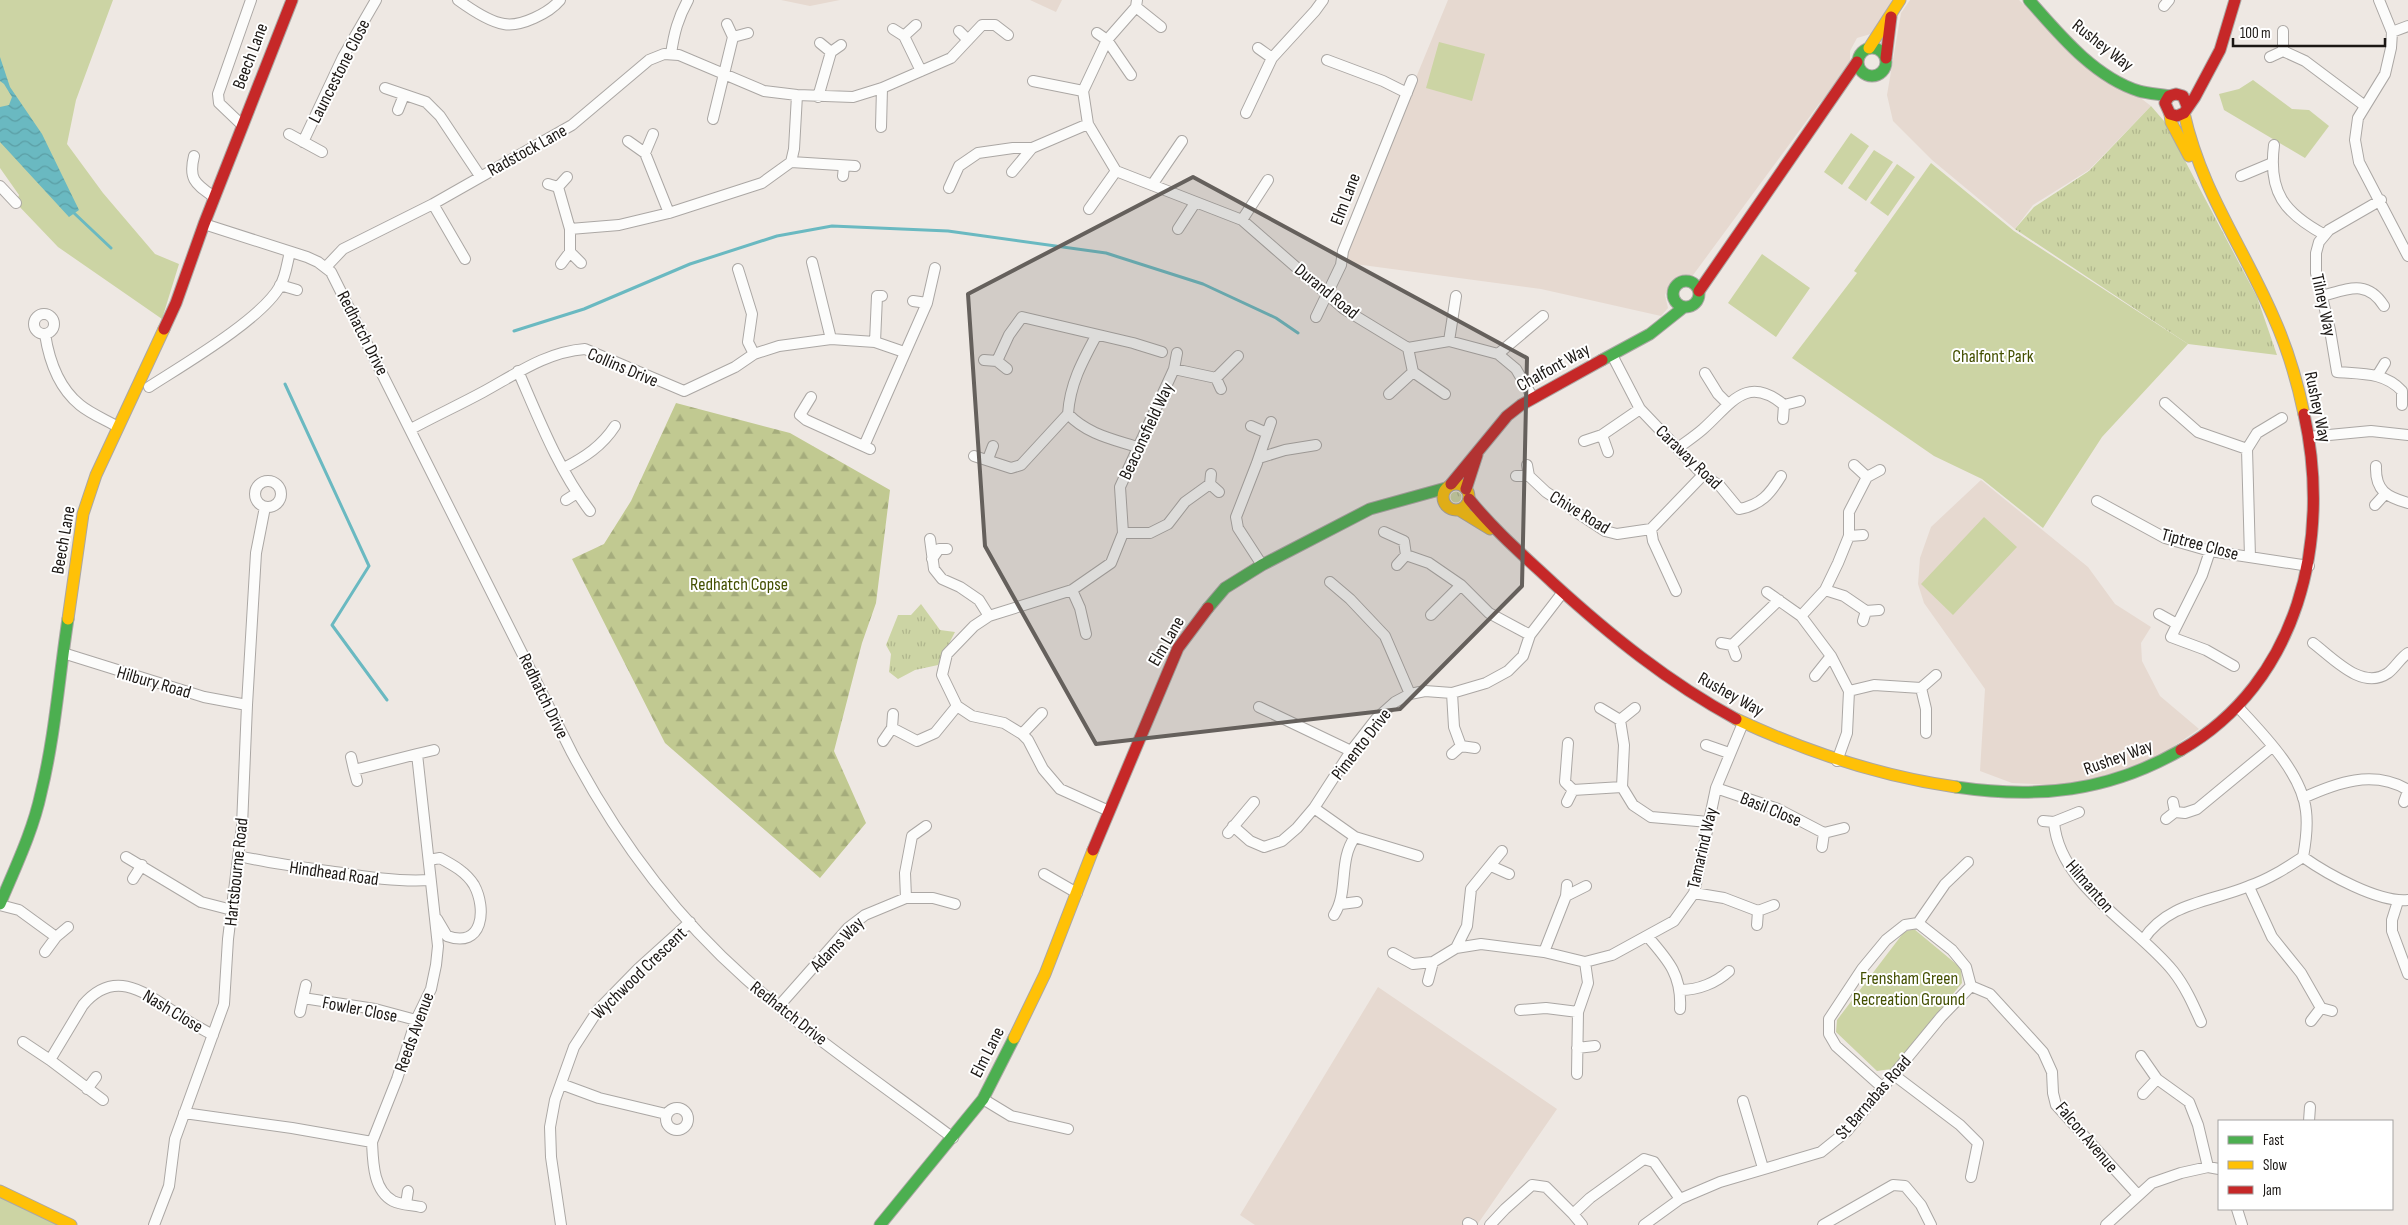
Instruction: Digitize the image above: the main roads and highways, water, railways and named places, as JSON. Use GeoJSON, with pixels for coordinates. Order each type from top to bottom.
{"type":"FeatureCollection","features":[{"type":"Feature","properties":{"kind":"water"},"geometry":{"type":"Polygon","coordinates":[[[0,57],[10,87],[42,134],[79,210],[69,217],[0,142],[0,107],[9,105],[12,97],[0,81],[0,57]]]}},
{"type":"Feature","properties":{"kind":"waterway"},"geometry":{"type":"LineString","coordinates":[[74,213],[111,248]]}},
{"type":"Feature","properties":{"kind":"waterway"},"geometry":{"type":"LineString","coordinates":[[514,331],[584,309],[690,264],[777,236],[832,226],[948,231],[1106,253],[1203,284],[1276,318],[1298,333]]}},
{"type":"Feature","properties":{"kind":"waterway"},"geometry":{"type":"LineString","coordinates":[[285,384],[369,566],[332,625],[387,700]]}},
{"type":"Feature","properties":{"kind":"park label","name":"Chalfont Park"},"geometry":{"type":"Point","coordinates":[1993,356]}},
{"type":"Feature","properties":{"kind":"park label","name":"Redhatch Copse"},"geometry":{"type":"Point","coordinates":[739,584]}},
{"type":"Feature","properties":{"kind":"park label","name":"Frensham Green Recreation Ground"},"geometry":{"type":"Point","coordinates":[1909,988]}}]}
